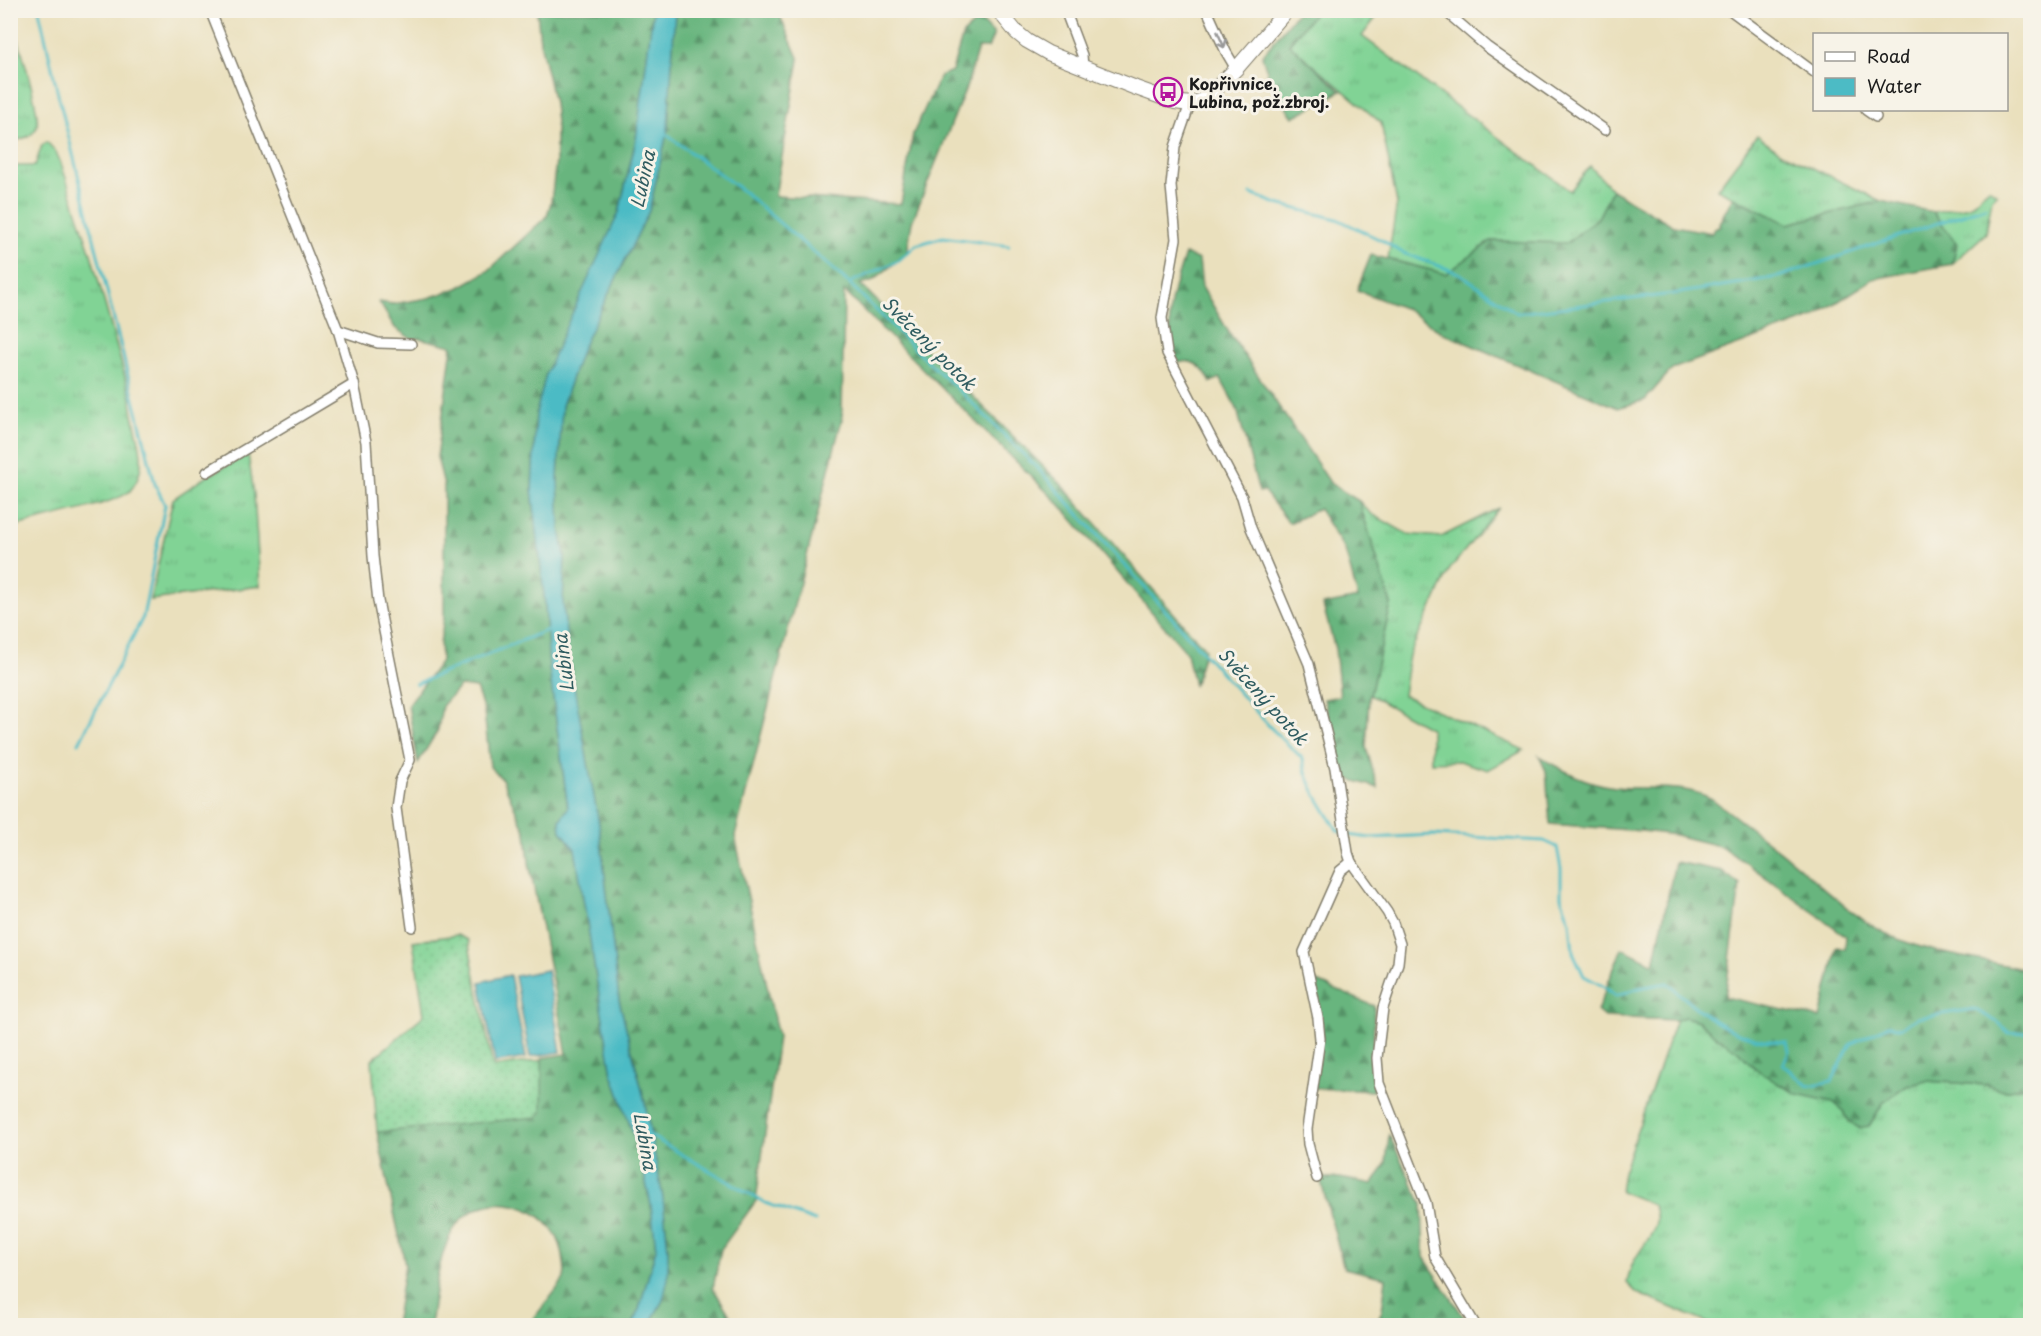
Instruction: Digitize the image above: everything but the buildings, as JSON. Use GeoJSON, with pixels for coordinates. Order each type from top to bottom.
{"type":"FeatureCollection","features":[{"type":"Feature","properties":{"kind":"street"},"geometry":{"type":"LineString","coordinates":[[210,10],[338,330],[354,384],[366,442],[378,601],[410,760],[400,781],[396,808],[412,927]]}},
{"type":"Feature","properties":{"kind":"street"},"geometry":{"type":"LineString","coordinates":[[998,10],[1027,41],[1048,53],[1175,102],[1190,104],[1201,101],[1236,69],[1287,10]]}},
{"type":"Feature","properties":{"kind":"street"},"geometry":{"type":"LineString","coordinates":[[1065,10],[1082,55],[1083,67]]}},
{"type":"Feature","properties":{"kind":"street"},"geometry":{"type":"LineString","coordinates":[[1207,10],[1236,69]]}},
{"type":"Feature","properties":{"kind":"street"},"geometry":{"type":"LineString","coordinates":[[1444,10],[1487,47],[1605,130]]}},
{"type":"Feature","properties":{"kind":"street"},"geometry":{"type":"LineString","coordinates":[[1730,10],[1813,71]]}},
{"type":"Feature","properties":{"kind":"street"},"geometry":{"type":"LineString","coordinates":[[1190,104],[1175,147],[1171,190],[1176,239],[1162,318],[1167,353],[1242,497],[1251,528],[1309,664],[1335,768],[1351,862],[1387,912],[1400,944],[1398,963],[1383,1008],[1377,1058],[1379,1083],[1426,1203],[1436,1257],[1476,1326]]}},
{"type":"Feature","properties":{"kind":"street"},"geometry":{"type":"LineString","coordinates":[[1867,111],[1876,117]]}},
{"type":"Feature","properties":{"kind":"street"},"geometry":{"type":"LineString","coordinates":[[338,330],[378,343],[411,344]]}},
{"type":"Feature","properties":{"kind":"street"},"geometry":{"type":"LineString","coordinates":[[207,472],[354,384]]}},
{"type":"Feature","properties":{"kind":"street"},"geometry":{"type":"LineString","coordinates":[[1317,1178],[1306,1128],[1320,1039],[1318,1018],[1304,952],[1340,871],[1351,862]]}},
{"type":"Feature","properties":{"kind":"green space"},"geometry":{"type":"Polygon","coordinates":[[[537,11],[653,11],[636,139],[619,212],[536,413],[532,489],[545,604],[549,668],[568,809],[560,820],[561,831],[575,849],[612,1074],[638,1148],[651,1205],[656,1249],[638,1313],[632,1325],[528,1325],[564,1278],[563,1255],[557,1237],[546,1222],[515,1205],[497,1204],[480,1207],[464,1217],[452,1232],[447,1243],[437,1278],[430,1325],[395,1325],[405,1264],[377,1132],[537,1117],[542,1112],[542,1058],[567,1054],[529,863],[526,833],[502,779],[490,767],[484,711],[476,688],[460,686],[442,706],[438,730],[418,763],[408,705],[441,661],[440,643],[444,617],[444,485],[437,457],[452,346],[419,338],[413,340],[395,328],[379,302],[393,304],[428,298],[458,288],[488,271],[547,216],[556,161],[556,123],[554,103],[540,42],[537,11]]]}},
{"type":"Feature","properties":{"kind":"green space"},"geometry":{"type":"Polygon","coordinates":[[[675,11],[778,11],[799,60],[775,196],[901,204],[913,134],[940,76],[952,71],[963,34],[980,19],[994,34],[988,48],[978,48],[967,85],[912,222],[907,253],[871,282],[860,284],[1061,484],[1205,649],[1194,686],[1187,653],[1060,505],[844,291],[842,419],[735,836],[778,1037],[756,1201],[721,1249],[713,1288],[736,1325],[649,1326],[663,1300],[668,1250],[663,1198],[644,1098],[619,1000],[599,824],[568,653],[563,602],[565,556],[560,529],[558,479],[562,406],[582,348],[649,211],[668,129],[675,11]]]}},
{"type":"Feature","properties":{"kind":"green space"},"geometry":{"type":"Polygon","coordinates":[[[1298,11],[1316,11],[1289,44],[1341,91],[1293,117],[1272,87],[1262,56],[1298,11]]]}},
{"type":"Feature","properties":{"kind":"green space"},"geometry":{"type":"Polygon","coordinates":[[[1316,11],[1381,11],[1362,36],[1570,191],[1590,166],[1612,190],[1598,218],[1567,243],[1491,241],[1446,274],[1388,259],[1397,203],[1381,123],[1289,44],[1316,11]]]}},
{"type":"Feature","properties":{"kind":"green space"},"geometry":{"type":"Polygon","coordinates":[[[10,13],[27,71],[37,118],[37,126],[33,133],[11,142],[10,13]]]}},
{"type":"Feature","properties":{"kind":"green space"},"geometry":{"type":"Polygon","coordinates":[[[1757,135],[1782,153],[1881,201],[1788,224],[1717,189],[1757,135]]]}},
{"type":"Feature","properties":{"kind":"green space"},"geometry":{"type":"Polygon","coordinates":[[[47,142],[56,152],[62,166],[91,254],[131,398],[141,462],[135,484],[122,496],[92,507],[11,527],[11,166],[35,166],[42,145],[47,142]]]}},
{"type":"Feature","properties":{"kind":"green space"},"geometry":{"type":"Polygon","coordinates":[[[1989,188],[1997,194],[1992,199],[1986,233],[1952,264],[1957,244],[1933,212],[1969,206],[1989,188]]]}},
{"type":"Feature","properties":{"kind":"green space"},"geometry":{"type":"Polygon","coordinates":[[[1612,190],[1674,226],[1712,233],[1716,227],[1720,226],[1719,223],[1733,197],[1788,224],[1881,201],[1933,212],[1957,244],[1952,264],[1873,279],[1814,317],[1672,369],[1645,400],[1618,408],[1443,333],[1406,309],[1357,290],[1371,255],[1446,274],[1491,241],[1567,243],[1598,218],[1612,190]]]}},
{"type":"Feature","properties":{"kind":"green space"},"geometry":{"type":"Polygon","coordinates":[[[1185,254],[1199,260],[1202,287],[1228,331],[1331,484],[1359,501],[1391,604],[1369,699],[1366,747],[1378,788],[1342,777],[1324,699],[1340,696],[1335,649],[1323,605],[1358,598],[1345,550],[1319,509],[1289,523],[1264,491],[1259,492],[1237,409],[1220,378],[1211,382],[1198,365],[1189,362],[1178,363],[1169,320],[1172,295],[1185,254]]]}},
{"type":"Feature","properties":{"kind":"green space"},"geometry":{"type":"Polygon","coordinates":[[[248,454],[254,494],[260,586],[150,600],[173,499],[204,478],[248,454]]]}},
{"type":"Feature","properties":{"kind":"green space"},"geometry":{"type":"Polygon","coordinates":[[[1359,501],[1370,513],[1407,534],[1441,537],[1499,508],[1450,569],[1409,655],[1403,695],[1524,750],[1488,770],[1459,761],[1431,762],[1431,729],[1370,695],[1391,604],[1359,501]]]}},
{"type":"Feature","properties":{"kind":"green space"},"geometry":{"type":"Polygon","coordinates":[[[1539,756],[1557,767],[1595,783],[1628,788],[1677,789],[1701,794],[1712,799],[1794,862],[1847,908],[1881,931],[1926,949],[2030,971],[2030,1086],[2009,1090],[1987,1085],[1926,1081],[1907,1086],[1883,1103],[1869,1126],[1859,1128],[1849,1122],[1844,1111],[1833,1102],[1797,1094],[1777,1083],[1755,1068],[1738,1051],[1699,1021],[1685,1017],[1675,1020],[1604,1017],[1597,1011],[1622,948],[1654,964],[1675,862],[1722,871],[1740,885],[1725,997],[1820,1018],[1837,947],[1845,949],[1846,936],[1742,860],[1719,846],[1675,835],[1550,824],[1546,771],[1539,756]]]}},
{"type":"Feature","properties":{"kind":"green space"},"geometry":{"type":"Polygon","coordinates":[[[457,935],[468,940],[493,1067],[542,1060],[542,1112],[537,1117],[377,1132],[372,1060],[424,1015],[413,941],[457,935]]]}},
{"type":"Feature","properties":{"kind":"green space"},"geometry":{"type":"Polygon","coordinates":[[[1313,980],[1374,1006],[1373,1091],[1314,1088],[1322,1036],[1313,980]]]}},
{"type":"Feature","properties":{"kind":"green space"},"geometry":{"type":"Polygon","coordinates":[[[1685,1017],[1699,1021],[1738,1051],[1755,1068],[1821,1099],[1833,1102],[1844,1111],[1849,1122],[1869,1126],[1883,1103],[1907,1086],[1926,1081],[1987,1085],[2009,1090],[2030,1086],[2030,1325],[1712,1325],[1637,1293],[1627,1283],[1629,1273],[1635,1259],[1653,1232],[1656,1218],[1652,1204],[1620,1191],[1623,1172],[1676,1019],[1685,1017]]]}},
{"type":"Feature","properties":{"kind":"green space"},"geometry":{"type":"Polygon","coordinates":[[[1389,1135],[1422,1204],[1424,1257],[1469,1325],[1376,1325],[1382,1310],[1386,1278],[1344,1268],[1320,1178],[1340,1178],[1373,1184],[1386,1163],[1389,1135]]]}},
{"type":"Feature","properties":{"kind":"water","name":"Lubina"},"geometry":{"type":"Polygon","coordinates":[[[653,11],[675,11],[668,129],[649,211],[582,348],[562,406],[558,479],[560,529],[565,556],[563,602],[568,653],[599,824],[619,1000],[644,1098],[663,1198],[668,1250],[668,1279],[663,1300],[649,1325],[632,1326],[638,1313],[656,1249],[651,1205],[638,1148],[612,1074],[575,849],[561,831],[560,820],[568,808],[549,668],[545,604],[532,489],[536,413],[546,374],[619,212],[636,139],[653,11]]]}},
{"type":"Feature","properties":{"kind":"water"},"geometry":{"type":"Polygon","coordinates":[[[547,970],[561,1052],[530,1057],[515,976],[547,970]]]}},
{"type":"Feature","properties":{"kind":"water"},"geometry":{"type":"Polygon","coordinates":[[[510,975],[526,1058],[495,1063],[480,982],[510,975]]]}},
{"type":"Feature","properties":{"kind":"waterway"},"geometry":{"type":"LineString","coordinates":[[39,10],[155,484],[165,505],[143,617],[79,743]]}},
{"type":"Feature","properties":{"kind":"waterway","name":"Svěcený potok"},"geometry":{"type":"LineString","coordinates":[[663,132],[744,192],[849,283],[1040,471],[1271,728],[1303,759],[1308,778],[1317,796],[1338,831],[1342,832]]}},
{"type":"Feature","properties":{"kind":"waterway"},"geometry":{"type":"LineString","coordinates":[[1251,194],[1277,204],[1337,219],[1403,253],[1459,273],[1517,313],[1673,294],[1778,277],[1985,207]]}},
{"type":"Feature","properties":{"kind":"waterway"},"geometry":{"type":"LineString","coordinates":[[849,283],[898,261],[916,245],[943,237],[1009,246]]}},
{"type":"Feature","properties":{"kind":"waterway","name":"Lubina"},"geometry":{"type":"LineString","coordinates":[[416,684],[550,629]]}},
{"type":"Feature","properties":{"kind":"waterway","name":"Svěcený potok"},"geometry":{"type":"LineString","coordinates":[[1349,835],[1370,838],[1434,835],[1544,841],[1557,847],[1561,869],[1561,897],[1570,922],[1573,952],[1584,976],[1616,996],[1639,988],[1667,983],[1721,1025],[1751,1037],[1787,1042],[1789,1051],[1783,1065],[1808,1086],[1832,1081],[1851,1044],[1890,1025],[1900,1028],[1917,1018],[1974,1009],[1999,1023],[2009,1033],[2030,1032]]}},
{"type":"Feature","properties":{"kind":"waterway","name":"Lubina"},"geometry":{"type":"LineString","coordinates":[[649,1135],[765,1203],[815,1221]]}},
{"type":"Feature","properties":{"kind":"place","name":"Kopřivnice, Lubina, pož.zbroj."},"geometry":{"type":"Point","coordinates":[1168,92]}}]}
